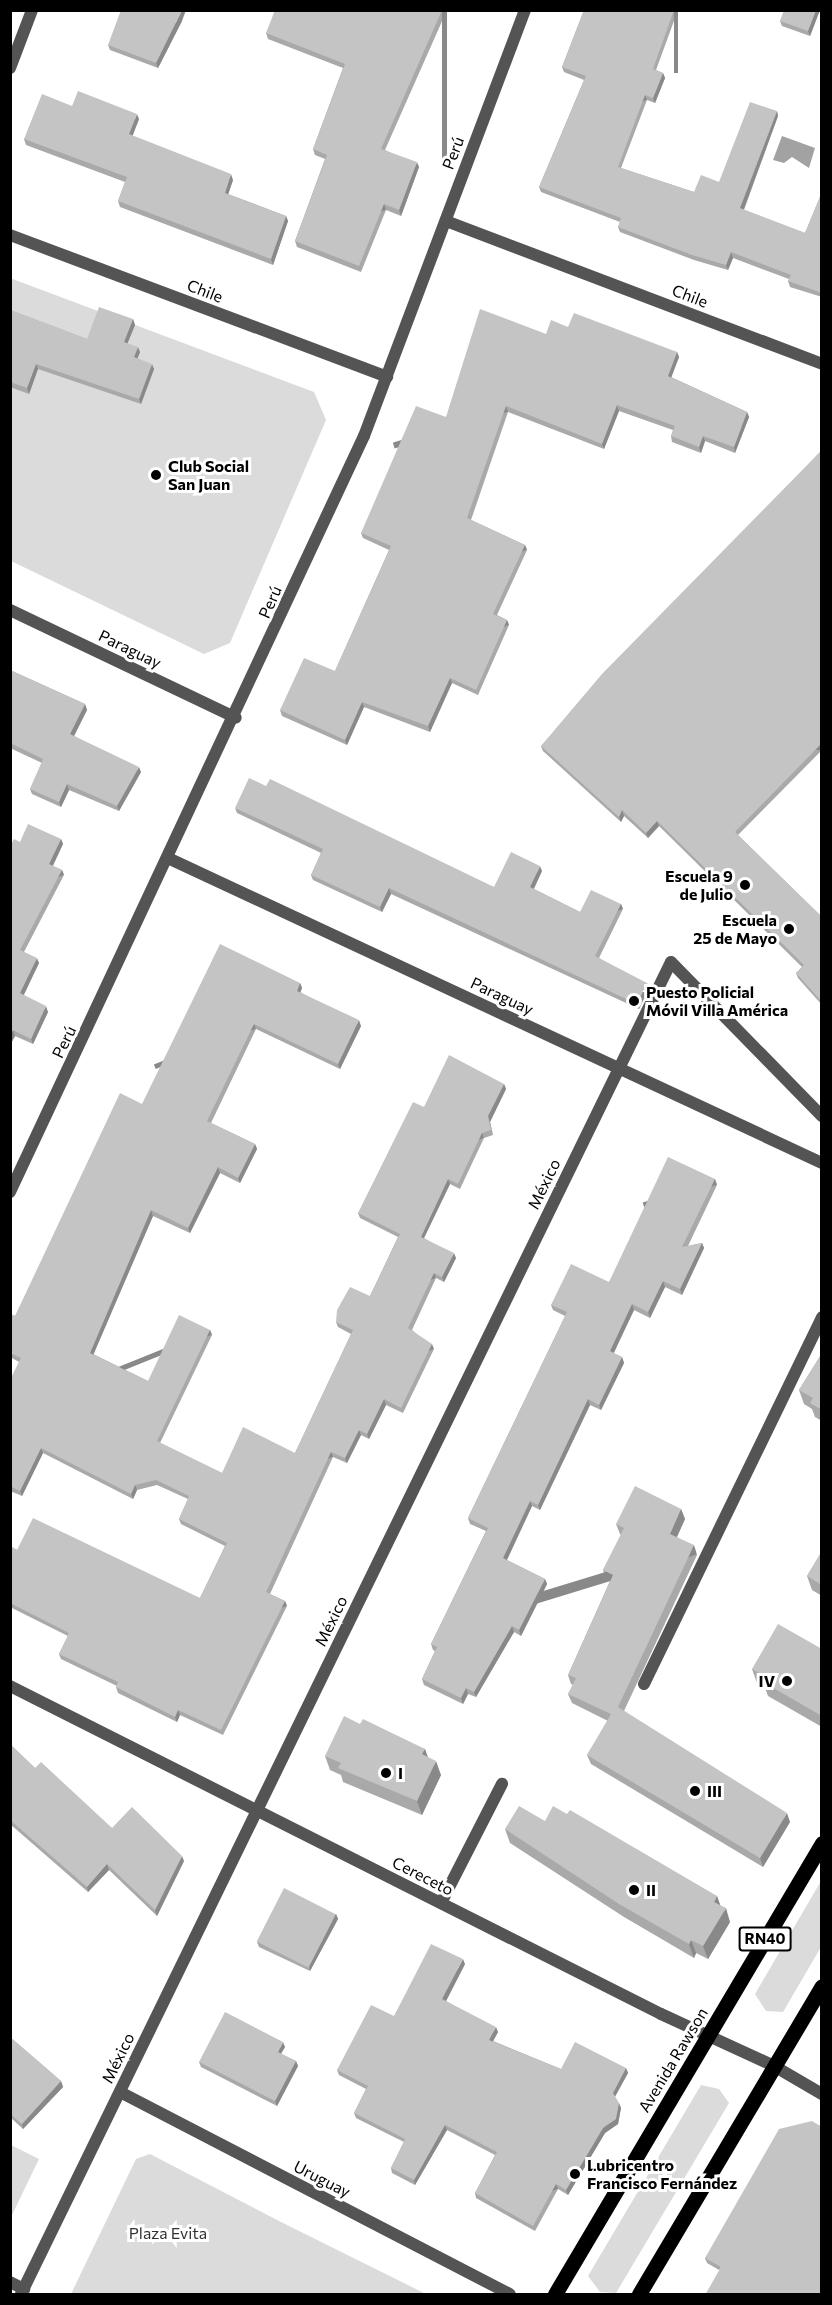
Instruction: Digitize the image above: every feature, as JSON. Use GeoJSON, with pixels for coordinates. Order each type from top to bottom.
{"type":"FeatureCollection","features":[{"type":"Feature","properties":{"kind":"main road","name":"Avenida Rawson"},"geometry":{"type":"LineString","coordinates":[[555,2295],[822,1843]]}},
{"type":"Feature","properties":{"kind":"main road"},"geometry":{"type":"LineString","coordinates":[[639,2295],[822,1986]]}},
{"type":"Feature","properties":{"kind":"street"},"geometry":{"type":"LineString","coordinates":[[10,68],[32,10]]}},
{"type":"Feature","properties":{"kind":"street","name":"Perú"},"geometry":{"type":"LineString","coordinates":[[10,1192],[236,718],[387,377],[525,10]]}},
{"type":"Feature","properties":{"kind":"street","name":"Chile"},"geometry":{"type":"LineString","coordinates":[[446,221],[822,364]]}},
{"type":"Feature","properties":{"kind":"street","name":"Chile"},"geometry":{"type":"LineString","coordinates":[[10,235],[387,377]]}},
{"type":"Feature","properties":{"kind":"street","name":"Paraguay"},"geometry":{"type":"LineString","coordinates":[[10,610],[236,718]]}},
{"type":"Feature","properties":{"kind":"street","name":"Paraguay"},"geometry":{"type":"LineString","coordinates":[[170,859],[822,1163]]}},
{"type":"Feature","properties":{"kind":"street","name":"México"},"geometry":{"type":"LineString","coordinates":[[23,2292],[671,962],[822,1116]]}},
{"type":"Feature","properties":{"kind":"street"},"geometry":{"type":"LineString","coordinates":[[644,1684],[822,1317]]}},
{"type":"Feature","properties":{"kind":"street","name":"Cereceto"},"geometry":{"type":"LineString","coordinates":[[10,1686],[708,2036],[774,2066],[822,2094]]}},
{"type":"Feature","properties":{"kind":"street"},"geometry":{"type":"LineString","coordinates":[[441,1903],[502,1784]]}},
{"type":"Feature","properties":{"kind":"street","name":"Uruguay"},"geometry":{"type":"LineString","coordinates":[[120,2092],[510,2295]]}},
{"type":"Feature","properties":{"kind":"street"},"geometry":{"type":"LineString","coordinates":[[10,2282],[23,2292]]}},
{"type":"Feature","properties":{"kind":"green space","name":"Club Social San Juan"},"geometry":{"type":"Polygon","coordinates":[[[10,278],[314,392],[326,420],[230,643],[204,654],[11,561],[10,278]]]}},
{"type":"Feature","properties":{"kind":"green space"},"geometry":{"type":"Polygon","coordinates":[[[821,1881],[821,1947],[783,2012],[766,2011],[755,1994],[821,1881]]]}},
{"type":"Feature","properties":{"kind":"green space"},"geometry":{"type":"Polygon","coordinates":[[[701,2085],[719,2089],[729,2103],[616,2293],[600,2292],[588,2276],[701,2085]]]}},
{"type":"Feature","properties":{"kind":"green space"},"geometry":{"type":"Polygon","coordinates":[[[11,2145],[39,2159],[11,2217],[11,2145]]]}},
{"type":"Feature","properties":{"kind":"green space","name":"Plaza Evita"},"geometry":{"type":"Polygon","coordinates":[[[150,2154],[426,2294],[71,2294],[136,2159],[150,2154]]]}},
{"type":"Feature","properties":{"kind":"shaded area"},"geometry":{"type":"Polygon","coordinates":[[[782,136],[815,148],[809,168],[792,157],[784,163],[773,160],[782,136]]]}},
{"type":"Feature","properties":{"kind":"building"},"geometry":{"type":"Polygon","coordinates":[[[121,10],[182,10],[156,63],[108,45],[121,10]]]}},
{"type":"Feature","properties":{"kind":"building"},"geometry":{"type":"Polygon","coordinates":[[[275,10],[442,10],[381,149],[417,162],[399,210],[384,204],[359,266],[295,241],[327,155],[313,149],[345,64],[266,33],[275,10]]]}},
{"type":"Feature","properties":{"kind":"building"},"geometry":{"type":"Polygon","coordinates":[[[584,10],[674,10],[653,69],[663,73],[653,98],[645,95],[618,167],[694,192],[701,175],[719,182],[750,102],[777,111],[740,208],[805,233],[822,192],[822,293],[788,281],[791,275],[731,252],[726,265],[692,255],[618,227],[621,218],[539,187],[586,76],[562,67],[584,10]]]}},
{"type":"Feature","properties":{"kind":"building"},"geometry":{"type":"Polygon","coordinates":[[[784,10],[816,10],[808,31],[780,21],[784,10]]]}},
{"type":"Feature","properties":{"kind":"building"},"geometry":{"type":"Polygon","coordinates":[[[78,91],[137,114],[129,134],[231,174],[225,193],[286,216],[271,259],[118,201],[127,177],[24,139],[42,94],[72,106],[78,91]]]}},
{"type":"Feature","properties":{"kind":"building"},"geometry":{"type":"Polygon","coordinates":[[[99,307],[133,319],[124,342],[138,347],[134,357],[152,364],[139,399],[36,364],[27,388],[10,382],[10,310],[87,339],[99,307]]]}},
{"type":"Feature","properties":{"kind":"building"},"geometry":{"type":"Polygon","coordinates":[[[480,309],[546,334],[551,320],[568,327],[574,313],[677,352],[668,376],[747,412],[734,447],[703,436],[699,447],[671,436],[675,426],[617,405],[602,444],[506,406],[467,518],[525,545],[493,614],[507,620],[476,690],[450,678],[428,726],[362,702],[345,740],[280,710],[304,658],[335,671],[391,546],[361,533],[416,406],[446,417],[480,309]]]}},
{"type":"Feature","properties":{"kind":"building"},"geometry":{"type":"Polygon","coordinates":[[[821,451],[822,743],[735,832],[822,917],[822,1002],[796,973],[804,965],[657,821],[646,833],[622,810],[619,817],[541,746],[602,674],[821,451]]]}},
{"type":"Feature","properties":{"kind":"building"},"geometry":{"type":"Polygon","coordinates":[[[10,670],[85,704],[70,734],[139,767],[117,806],[67,784],[59,802],[30,789],[43,759],[10,743],[10,670]]]}},
{"type":"Feature","properties":{"kind":"building"},"geometry":{"type":"Polygon","coordinates":[[[249,778],[266,786],[270,779],[494,887],[511,852],[540,866],[530,887],[580,912],[591,890],[621,904],[595,956],[647,983],[637,1004],[389,888],[380,907],[311,875],[323,849],[235,808],[249,778]]]}},
{"type":"Feature","properties":{"kind":"building"},"geometry":{"type":"Polygon","coordinates":[[[28,824],[61,839],[49,864],[62,870],[20,950],[37,958],[20,993],[46,1006],[31,1039],[13,1030],[10,1035],[10,846],[14,839],[20,842],[28,824]]]}},
{"type":"Feature","properties":{"kind":"building"},"geometry":{"type":"Polygon","coordinates":[[[220,944],[300,983],[297,991],[359,1020],[338,1064],[254,1024],[207,1121],[255,1144],[238,1178],[218,1167],[188,1228],[151,1210],[90,1353],[148,1381],[179,1315],[210,1330],[157,1441],[222,1473],[243,1427],[295,1453],[353,1330],[336,1322],[337,1310],[350,1287],[370,1296],[400,1234],[358,1213],[413,1102],[424,1107],[449,1055],[504,1084],[488,1116],[491,1130],[482,1133],[458,1184],[448,1179],[421,1237],[454,1253],[442,1277],[434,1273],[408,1328],[432,1344],[401,1408],[384,1399],[367,1434],[359,1430],[345,1458],[331,1452],[266,1592],[285,1601],[221,1730],[178,1710],[175,1717],[116,1687],[118,1682],[59,1654],[69,1633],[10,1603],[10,1546],[17,1550],[33,1518],[200,1598],[227,1543],[179,1519],[189,1496],[156,1480],[135,1485],[131,1494],[41,1448],[20,1491],[10,1486],[10,1380],[21,1358],[10,1353],[10,1314],[15,1316],[120,1093],[142,1104],[220,944]]]}},
{"type":"Feature","properties":{"kind":"building"},"geometry":{"type":"Polygon","coordinates":[[[668,1157],[715,1179],[682,1247],[702,1243],[680,1289],[663,1281],[648,1312],[632,1304],[610,1351],[622,1357],[599,1405],[588,1399],[538,1505],[530,1501],[503,1558],[545,1579],[519,1630],[512,1626],[474,1692],[466,1688],[461,1698],[422,1679],[437,1647],[431,1644],[488,1528],[468,1518],[567,1312],[551,1305],[571,1264],[609,1282],[668,1157]]]}},
{"type":"Feature","properties":{"kind":"building"},"geometry":{"type":"Polygon","coordinates":[[[822,1353],[822,1410],[810,1403],[813,1398],[799,1390],[822,1353]]]}},
{"type":"Feature","properties":{"kind":"building"},"geometry":{"type":"Polygon","coordinates":[[[635,1486],[681,1509],[670,1534],[694,1545],[618,1707],[787,1813],[760,1858],[587,1755],[611,1714],[568,1694],[576,1678],[568,1675],[613,1575],[603,1570],[624,1528],[616,1524],[635,1486]]]}},
{"type":"Feature","properties":{"kind":"building"},"geometry":{"type":"Polygon","coordinates":[[[822,1551],[822,1585],[807,1576],[822,1551]]]}},
{"type":"Feature","properties":{"kind":"building"},"geometry":{"type":"Polygon","coordinates":[[[778,1624],[822,1649],[822,1716],[763,1682],[766,1677],[752,1669],[778,1624]]]}},
{"type":"Feature","properties":{"kind":"building","name":"I"},"geometry":{"type":"Polygon","coordinates":[[[344,1716],[360,1724],[363,1719],[425,1749],[422,1754],[436,1761],[417,1801],[338,1768],[341,1763],[325,1756],[344,1716]]]}},
{"type":"Feature","properties":{"kind":"building"},"geometry":{"type":"Polygon","coordinates":[[[10,1744],[35,1768],[41,1762],[112,1828],[132,1807],[182,1856],[155,1910],[107,1864],[87,1887],[10,1820],[10,1744]]]}},
{"type":"Feature","properties":{"kind":"building","name":"II"},"geometry":{"type":"Polygon","coordinates":[[[519,1806],[545,1821],[553,1806],[567,1814],[570,1810],[717,1896],[714,1902],[726,1908],[703,1946],[691,1940],[689,1944],[619,1904],[505,1829],[519,1806]]]}},
{"type":"Feature","properties":{"kind":"building"},"geometry":{"type":"Polygon","coordinates":[[[284,1888],[336,1914],[308,1968],[257,1941],[284,1888]]]}},
{"type":"Feature","properties":{"kind":"building"},"geometry":{"type":"Polygon","coordinates":[[[431,1944],[463,1959],[442,1999],[496,2027],[489,2040],[561,2069],[575,2042],[626,2068],[613,2093],[619,2103],[616,2119],[603,2128],[566,2190],[556,2184],[533,2226],[475,2193],[497,2152],[445,2125],[414,2180],[391,2168],[405,2139],[354,2113],[368,2086],[337,2070],[371,2005],[394,2016],[431,1944]]]}},
{"type":"Feature","properties":{"kind":"building"},"geometry":{"type":"Polygon","coordinates":[[[225,2012],[283,2042],[278,2052],[296,2061],[275,2101],[199,2062],[225,2012]]]}},
{"type":"Feature","properties":{"kind":"building"},"geometry":{"type":"Polygon","coordinates":[[[10,2037],[61,2081],[22,2124],[10,2114],[10,2037]]]}},
{"type":"Feature","properties":{"kind":"building"},"geometry":{"type":"Polygon","coordinates":[[[812,2121],[822,2127],[822,2295],[705,2295],[721,2267],[705,2258],[779,2129],[812,2121]]]}},
{"type":"Feature","properties":{"kind":"place","name":"Club Social San Juan"},"geometry":{"type":"Point","coordinates":[156,475]}},
{"type":"Feature","properties":{"kind":"place","name":"Escuela 9 de Julio"},"geometry":{"type":"Point","coordinates":[745,885]}},
{"type":"Feature","properties":{"kind":"place","name":"Escuela 25 de Mayo"},"geometry":{"type":"Point","coordinates":[789,929]}},
{"type":"Feature","properties":{"kind":"place","name":"Puesto Policial Móvil Villa América"},"geometry":{"type":"Point","coordinates":[634,1001]}},
{"type":"Feature","properties":{"kind":"place","name":"IV"},"geometry":{"type":"Point","coordinates":[787,1681]}},
{"type":"Feature","properties":{"kind":"place","name":"I"},"geometry":{"type":"Point","coordinates":[386,1773]}},
{"type":"Feature","properties":{"kind":"place","name":"III"},"geometry":{"type":"Point","coordinates":[695,1791]}},
{"type":"Feature","properties":{"kind":"place","name":"II"},"geometry":{"type":"Point","coordinates":[634,1890]}},
{"type":"Feature","properties":{"kind":"place","name":"Lubricentro Francisco Fernández"},"geometry":{"type":"Point","coordinates":[575,2174]}}]}
